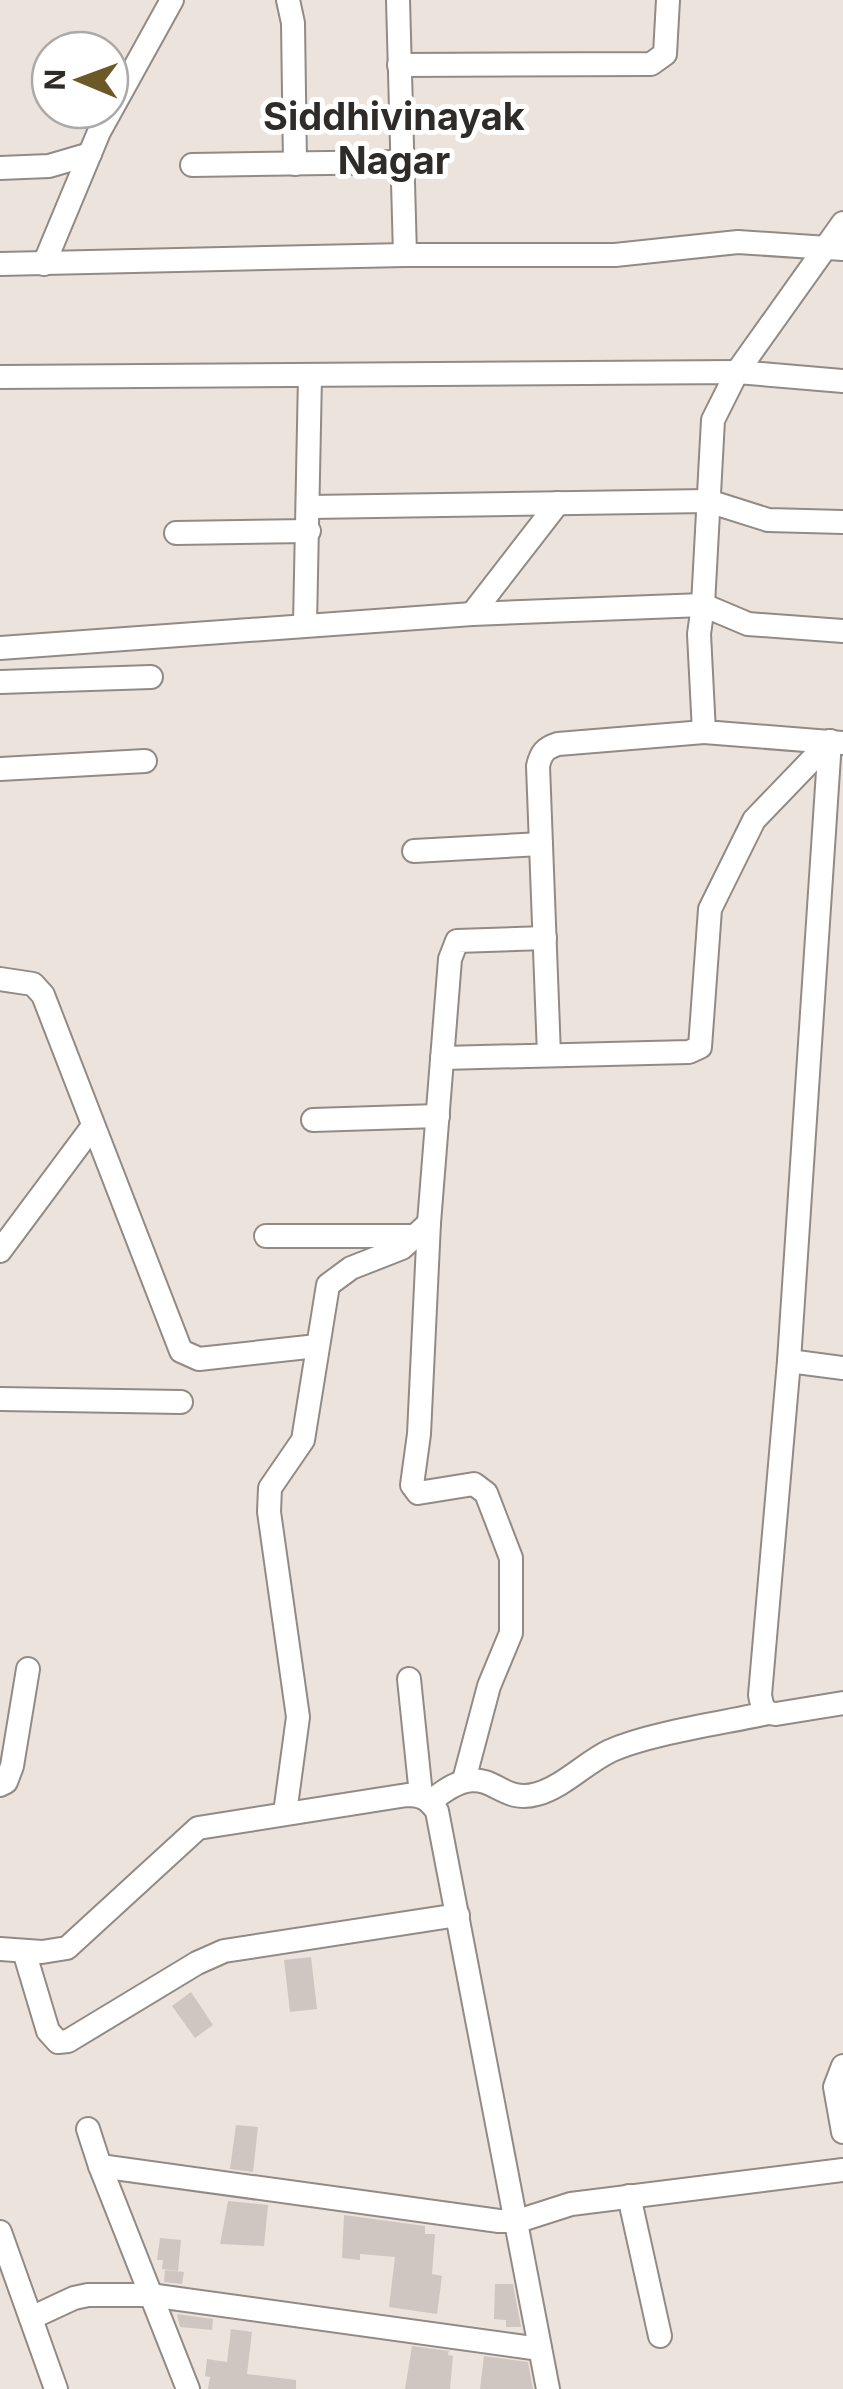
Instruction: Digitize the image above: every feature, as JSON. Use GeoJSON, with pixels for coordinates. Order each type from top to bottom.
{"type":"FeatureCollection","features":[{"type":"Feature","properties":{"kind":"street"},"geometry":{"type":"LineString","coordinates":[[44,264],[108,114],[172,0]]}},
{"type":"Feature","properties":{"kind":"street"},"geometry":{"type":"LineString","coordinates":[[288,0],[293,23],[295,164]]}},
{"type":"Feature","properties":{"kind":"street"},"geometry":{"type":"LineString","coordinates":[[398,0],[405,255]]}},
{"type":"Feature","properties":{"kind":"street"},"geometry":{"type":"LineString","coordinates":[[399,65],[651,64],[665,54],[668,0]]}},
{"type":"Feature","properties":{"kind":"street"},"geometry":{"type":"LineString","coordinates":[[0,168],[49,166],[90,154]]}},
{"type":"Feature","properties":{"kind":"street"},"geometry":{"type":"LineString","coordinates":[[192,165],[400,162]]}},
{"type":"Feature","properties":{"kind":"street"},"geometry":{"type":"LineString","coordinates":[[704,732],[699,634],[704,605],[713,420],[737,372],[835,248],[843,223]]}},
{"type":"Feature","properties":{"kind":"street"},"geometry":{"type":"LineString","coordinates":[[0,264],[616,254],[738,242],[835,248]]}},
{"type":"Feature","properties":{"kind":"street"},"geometry":{"type":"LineString","coordinates":[[0,378],[737,372],[843,381]]}},
{"type":"Feature","properties":{"kind":"street"},"geometry":{"type":"LineString","coordinates":[[305,624],[310,376]]}},
{"type":"Feature","properties":{"kind":"street"},"geometry":{"type":"LineString","coordinates":[[310,507],[708,500],[760,518],[843,522]]}},
{"type":"Feature","properties":{"kind":"street"},"geometry":{"type":"LineString","coordinates":[[472,614],[558,503]]}},
{"type":"Feature","properties":{"kind":"street"},"geometry":{"type":"LineString","coordinates":[[176,534],[309,531]]}},
{"type":"Feature","properties":{"kind":"street"},"geometry":{"type":"LineString","coordinates":[[0,648],[305,624],[704,605],[748,624],[843,631]]}},
{"type":"Feature","properties":{"kind":"street"},"geometry":{"type":"LineString","coordinates":[[0,682],[151,677]]}},
{"type":"Feature","properties":{"kind":"street"},"geometry":{"type":"LineString","coordinates":[[549,1055],[538,766],[541,754],[548,748],[704,732],[836,742]]}},
{"type":"Feature","properties":{"kind":"street"},"geometry":{"type":"LineString","coordinates":[[442,1058],[689,1052],[700,1047],[710,909],[754,820],[836,742]]}},
{"type":"Feature","properties":{"kind":"street"},"geometry":{"type":"LineString","coordinates":[[768,1713],[762,1707],[760,1680],[789,1361],[836,742]]}},
{"type":"Feature","properties":{"kind":"street"},"geometry":{"type":"LineString","coordinates":[[0,768],[145,761]]}},
{"type":"Feature","properties":{"kind":"street"},"geometry":{"type":"LineString","coordinates":[[414,852],[541,844]]}},
{"type":"Feature","properties":{"kind":"street"},"geometry":{"type":"LineString","coordinates":[[464,1780],[489,1686],[511,1634],[511,1558],[480,1486],[418,1493],[412,1485],[419,1434],[423,1229],[438,1116],[450,959],[457,941],[545,938]]}},
{"type":"Feature","properties":{"kind":"street"},"geometry":{"type":"LineString","coordinates":[[0,979],[24,981],[40,988],[181,1352],[199,1359],[317,1346]]}},
{"type":"Feature","properties":{"kind":"street"},"geometry":{"type":"LineString","coordinates":[[314,1120],[438,1116]]}},
{"type":"Feature","properties":{"kind":"street"},"geometry":{"type":"LineString","coordinates":[[0,1250],[93,1126]]}},
{"type":"Feature","properties":{"kind":"street"},"geometry":{"type":"LineString","coordinates":[[266,1236],[423,1229]]}},
{"type":"Feature","properties":{"kind":"street"},"geometry":{"type":"LineString","coordinates":[[284,1814],[298,1727],[297,1705],[268,1499],[275,1479],[303,1440],[328,1285],[344,1271],[402,1248],[423,1229]]}},
{"type":"Feature","properties":{"kind":"street"},"geometry":{"type":"LineString","coordinates":[[789,1361],[843,1368]]}},
{"type":"Feature","properties":{"kind":"street"},"geometry":{"type":"LineString","coordinates":[[0,1399],[181,1402]]}},
{"type":"Feature","properties":{"kind":"street"},"geometry":{"type":"LineString","coordinates":[[0,1785],[6,1782],[12,1766],[28,1669]]}},
{"type":"Feature","properties":{"kind":"street"},"geometry":{"type":"LineString","coordinates":[[409,1679],[426,1799]]}},
{"type":"Feature","properties":{"kind":"street"},"geometry":{"type":"LineString","coordinates":[[426,1799],[464,1780],[478,1779],[524,1796],[537,1794],[610,1751],[768,1713],[843,1703]]}},
{"type":"Feature","properties":{"kind":"street"},"geometry":{"type":"LineString","coordinates":[[0,1949],[42,1952],[67,1948],[198,1828],[407,1794],[426,1799],[437,1811],[548,2389]]}},
{"type":"Feature","properties":{"kind":"street"},"geometry":{"type":"LineString","coordinates":[[24,1951],[48,2031],[58,2042],[68,2041],[224,1950],[458,1915]]}},
{"type":"Feature","properties":{"kind":"street"},"geometry":{"type":"LineString","coordinates":[[843,2066],[836,2087],[843,2132]]}},
{"type":"Feature","properties":{"kind":"street"},"geometry":{"type":"LineString","coordinates":[[88,2129],[188,2389]]}},
{"type":"Feature","properties":{"kind":"street"},"geometry":{"type":"LineString","coordinates":[[100,2166],[499,2221],[518,2220],[558,2206],[843,2170]]}},
{"type":"Feature","properties":{"kind":"street"},"geometry":{"type":"LineString","coordinates":[[629,2196],[660,2336]]}},
{"type":"Feature","properties":{"kind":"street"},"geometry":{"type":"LineString","coordinates":[[0,2232],[56,2389]]}},
{"type":"Feature","properties":{"kind":"street"},"geometry":{"type":"LineString","coordinates":[[32,2318],[74,2298],[150,2295],[540,2349]]}},
{"type":"Feature","properties":{"kind":"building"},"geometry":{"type":"Polygon","coordinates":[[[311,1957],[317,2009],[290,2012],[284,1960],[311,1957]]]}},
{"type":"Feature","properties":{"kind":"building"},"geometry":{"type":"Polygon","coordinates":[[[191,1992],[213,2025],[195,2038],[172,2006],[191,1992]]]}},
{"type":"Feature","properties":{"kind":"building"},"geometry":{"type":"Polygon","coordinates":[[[236,2125],[258,2127],[253,2172],[230,2169],[236,2125]]]}},
{"type":"Feature","properties":{"kind":"building"},"geometry":{"type":"Polygon","coordinates":[[[228,2201],[268,2205],[264,2246],[220,2244],[228,2201]]]}},
{"type":"Feature","properties":{"kind":"building"},"geometry":{"type":"Polygon","coordinates":[[[344,2215],[425,2226],[425,2234],[435,2234],[432,2274],[442,2276],[437,2314],[389,2307],[395,2257],[360,2254],[360,2260],[342,2258],[344,2215]]]}},
{"type":"Feature","properties":{"kind":"building"},"geometry":{"type":"Polygon","coordinates":[[[160,2238],[181,2240],[178,2271],[162,2269],[163,2260],[157,2260],[160,2238]]]}},
{"type":"Feature","properties":{"kind":"building"},"geometry":{"type":"Polygon","coordinates":[[[165,2270],[184,2272],[182,2284],[164,2282],[165,2270]]]}},
{"type":"Feature","properties":{"kind":"building"},"geometry":{"type":"Polygon","coordinates":[[[495,2284],[513,2284],[521,2327],[506,2327],[506,2320],[494,2319],[495,2284]]]}},
{"type":"Feature","properties":{"kind":"building"},"geometry":{"type":"Polygon","coordinates":[[[177,2314],[213,2319],[212,2330],[180,2327],[177,2314]]]}},
{"type":"Feature","properties":{"kind":"building"},"geometry":{"type":"Polygon","coordinates":[[[231,2329],[252,2332],[247,2374],[296,2380],[296,2389],[208,2389],[207,2359],[227,2362],[231,2329]]]}},
{"type":"Feature","properties":{"kind":"building"},"geometry":{"type":"Polygon","coordinates":[[[412,2346],[449,2351],[448,2355],[453,2356],[450,2389],[405,2389],[412,2346]]]}},
{"type":"Feature","properties":{"kind":"building"},"geometry":{"type":"Polygon","coordinates":[[[484,2356],[528,2362],[533,2389],[480,2389],[484,2356]]]}},
{"type":"Feature","properties":{"kind":"district","name":"Siddhivinayak Nagar"},"geometry":{"type":"Point","coordinates":[394,138]}}]}
